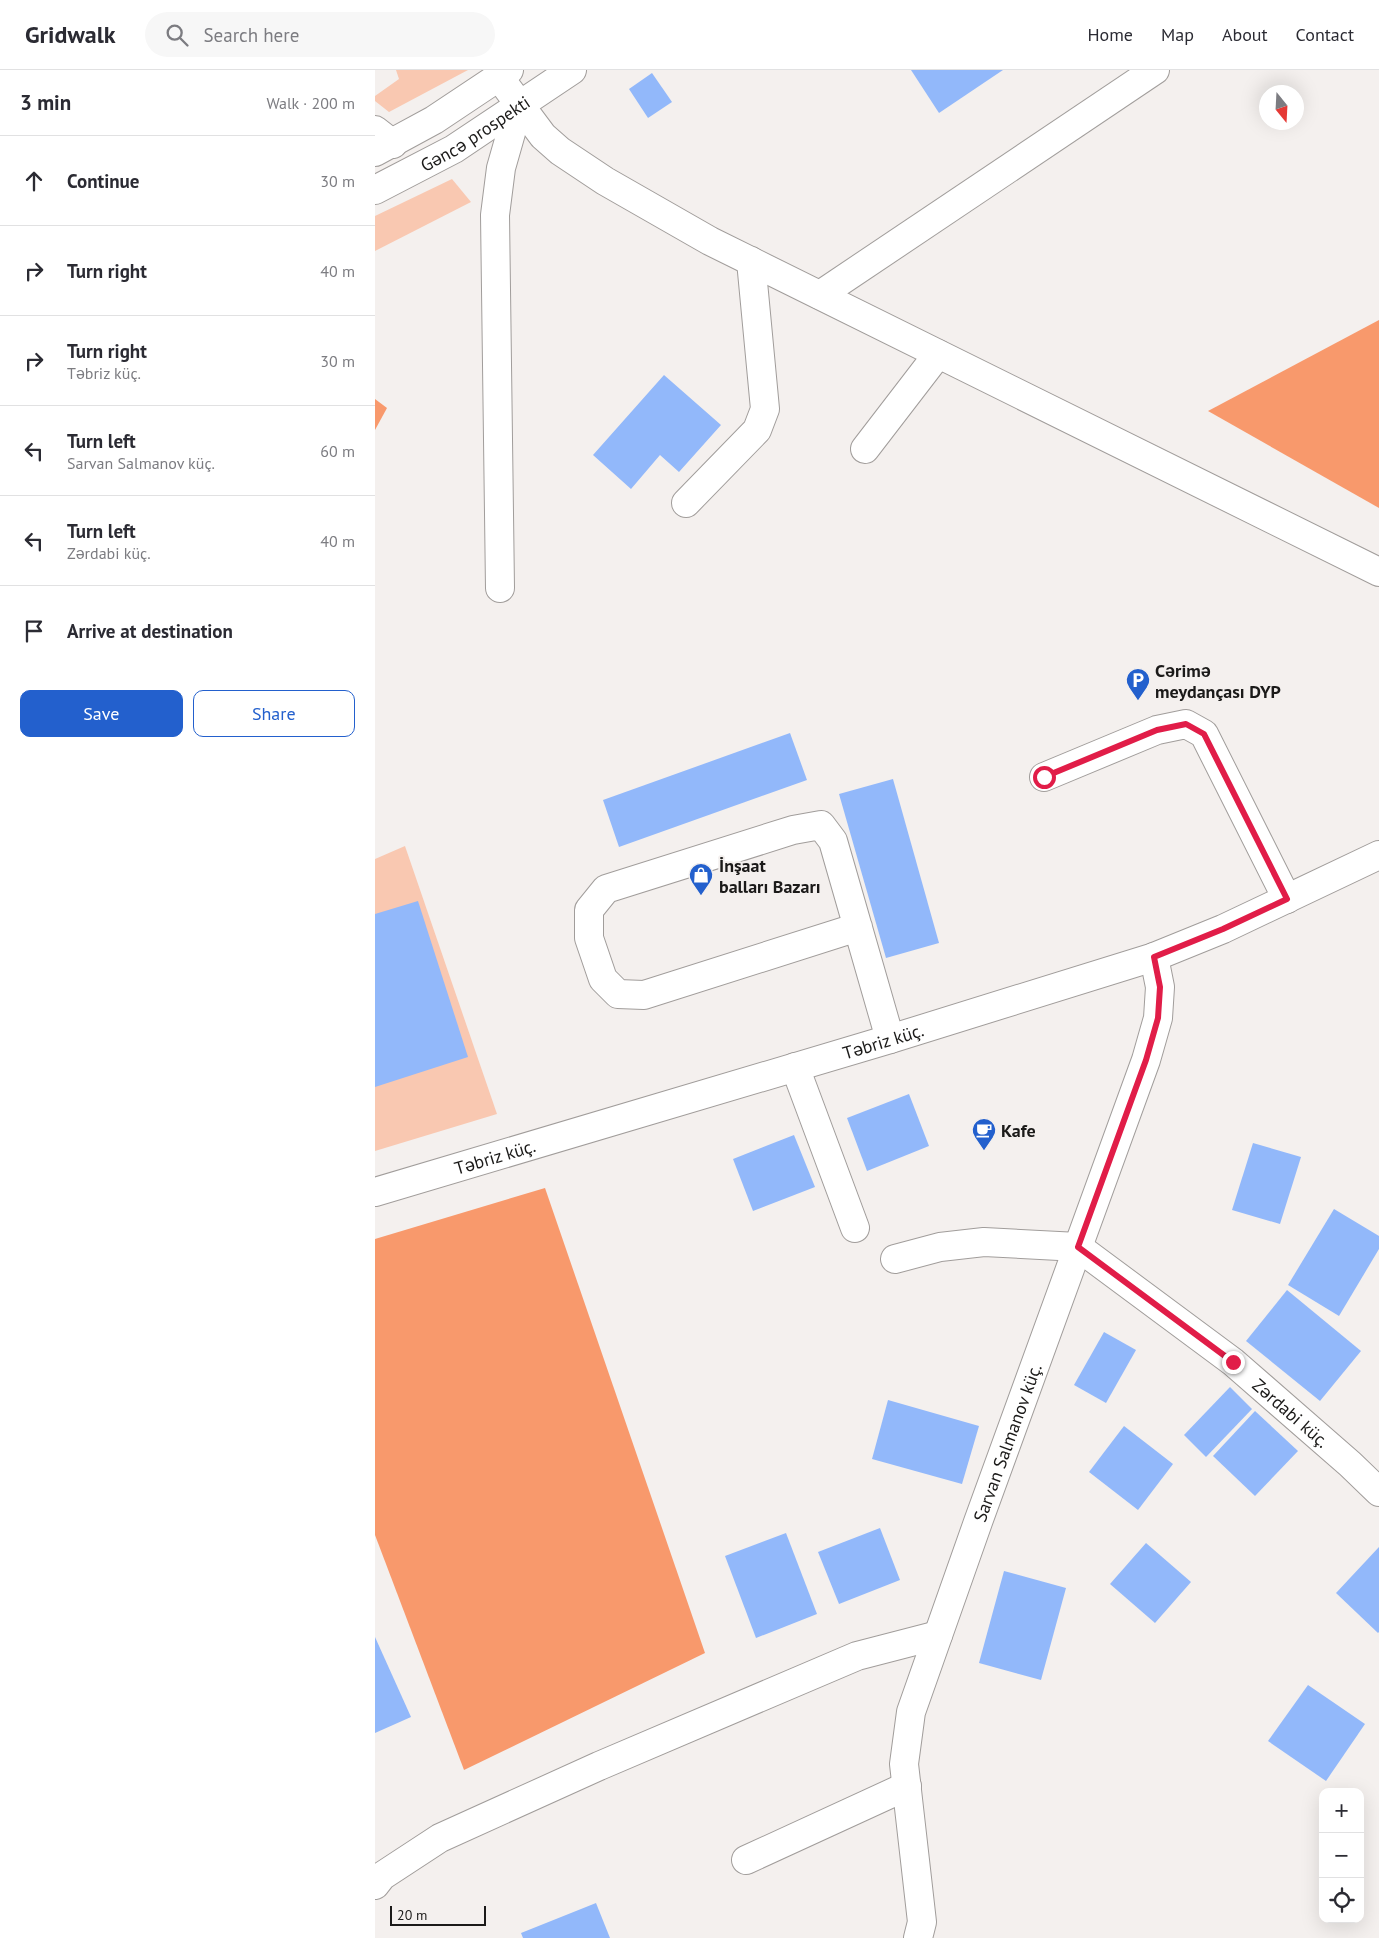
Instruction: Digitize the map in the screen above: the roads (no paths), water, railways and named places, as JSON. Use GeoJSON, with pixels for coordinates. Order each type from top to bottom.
{"type":"FeatureCollection","features":[{"type":"Feature","properties":{"kind":"street","name":"Gəncə prospekti"},"geometry":{"type":"LineString","coordinates":[[375,190],[455,149],[572,70]]}},
{"type":"Feature","properties":{"kind":"street"},"geometry":{"type":"LineString","coordinates":[[820,295],[1155,70]]}},
{"type":"Feature","properties":{"kind":"street","name":"Gəncə prospekti"},"geometry":{"type":"LineString","coordinates":[[381,142],[434,120],[504,74]]}},
{"type":"Feature","properties":{"kind":"street"},"geometry":{"type":"LineString","coordinates":[[504,74],[519,105],[543,136],[578,164],[710,240],[1379,572]]}},
{"type":"Feature","properties":{"kind":"street"},"geometry":{"type":"LineString","coordinates":[[500,588],[495,215],[501,168],[519,105]]}},
{"type":"Feature","properties":{"kind":"street"},"geometry":{"type":"LineString","coordinates":[[686,503],[757,430],[765,409],[751,261]]}},
{"type":"Feature","properties":{"kind":"street"},"geometry":{"type":"LineString","coordinates":[[865,449],[938,354]]}},
{"type":"Feature","properties":{"kind":"street"},"geometry":{"type":"LineString","coordinates":[[1044,777],[1157,730],[1186,724],[1204,734],[1287,899]]}},
{"type":"Feature","properties":{"kind":"street"},"geometry":{"type":"LineString","coordinates":[[858,926],[644,995],[618,994],[603,979],[589,938],[589,910],[606,889],[793,830],[821,825],[833,841],[858,926],[890,1039]]}},
{"type":"Feature","properties":{"kind":"street","name":"Təbriz küç."},"geometry":{"type":"LineString","coordinates":[[375,1192],[890,1039],[1154,957],[1223,929],[1379,855]]}},
{"type":"Feature","properties":{"kind":"street","name":"Sarvan Salmanov küç."},"geometry":{"type":"LineString","coordinates":[[923,1933],[904,1764],[911,1712],[1146,1060],[1158,1018],[1160,987],[1154,957]]}},
{"type":"Feature","properties":{"kind":"street"},"geometry":{"type":"LineString","coordinates":[[795,1067],[855,1228]]}},
{"type":"Feature","properties":{"kind":"street"},"geometry":{"type":"LineString","coordinates":[[895,1259],[940,1247],[984,1242],[1078,1247]]}},
{"type":"Feature","properties":{"kind":"street","name":"Zərdabi küç."},"geometry":{"type":"LineString","coordinates":[[1078,1247],[1233,1362],[1350,1464],[1379,1492]]}},
{"type":"Feature","properties":{"kind":"street"},"geometry":{"type":"LineString","coordinates":[[375,1885],[382,1876],[440,1838],[599,1766],[857,1656],[938,1635]]}},
{"type":"Feature","properties":{"kind":"street"},"geometry":{"type":"LineString","coordinates":[[746,1860],[907,1786]]}},
{"type":"Feature","properties":{"kind":"place","name":"Cərimə meydançası DYP"},"geometry":{"type":"Point","coordinates":[1138,701]}},
{"type":"Feature","properties":{"kind":"place","name":"İnşaat balları Bazarı"},"geometry":{"type":"Point","coordinates":[701,896]}},
{"type":"Feature","properties":{"kind":"place","name":"Kafe"},"geometry":{"type":"Point","coordinates":[984,1151]}}]}
